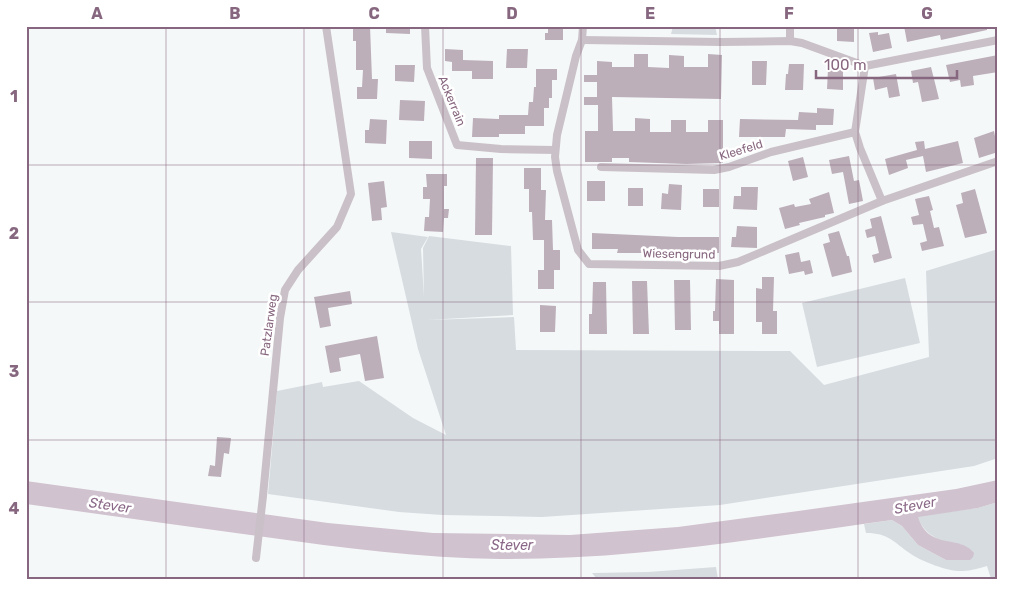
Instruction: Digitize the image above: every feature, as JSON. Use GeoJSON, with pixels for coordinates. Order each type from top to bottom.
{"type":"FeatureCollection","features":[{"type":"Feature","properties":{"kind":"street","name":"Patzlarweg"},"geometry":{"type":"LineString","coordinates":[[256,554],[280,318],[285,290],[298,270],[337,228],[351,194],[326,26]]}},
{"type":"Feature","properties":{"kind":"street","name":"Ackerrain"},"geometry":{"type":"LineString","coordinates":[[425,26],[427,68],[457,145],[501,149],[555,150]]}},
{"type":"Feature","properties":{"kind":"street","name":"Wiesengrund"},"geometry":{"type":"LineString","coordinates":[[582,26],[582,40],[576,56],[555,150],[557,171],[578,250],[589,264],[719,266],[738,262],[882,201],[998,161]]}},
{"type":"Feature","properties":{"kind":"street"},"geometry":{"type":"LineString","coordinates":[[790,26],[790,41]]}},
{"type":"Feature","properties":{"kind":"street"},"geometry":{"type":"LineString","coordinates":[[582,40],[601,42],[790,41],[802,43],[865,66],[998,40]]}},
{"type":"Feature","properties":{"kind":"street"},"geometry":{"type":"LineString","coordinates":[[865,66],[855,132],[882,201]]}},
{"type":"Feature","properties":{"kind":"street","name":"Kleefeld"},"geometry":{"type":"LineString","coordinates":[[601,168],[714,170],[730,167],[771,152],[855,132]]}},
{"type":"Feature","properties":{"kind":"shaded area"},"geometry":{"type":"Polygon","coordinates":[[[673,26],[715,26],[717,35],[671,34],[673,26]]]}},
{"type":"Feature","properties":{"kind":"shaded area"},"geometry":{"type":"Polygon","coordinates":[[[391,232],[428,237],[421,249],[424,297],[423,248],[429,236],[511,246],[513,315],[427,320],[514,317],[516,350],[790,351],[824,385],[929,357],[926,271],[998,249],[998,458],[974,466],[720,505],[542,517],[399,512],[268,494],[277,391],[322,382],[323,387],[359,381],[413,418],[446,435],[418,349],[391,232]]]}},
{"type":"Feature","properties":{"kind":"shaded area"},"geometry":{"type":"Polygon","coordinates":[[[905,278],[920,343],[817,367],[802,303],[905,278]]]}},
{"type":"Feature","properties":{"kind":"shaded area"},"geometry":{"type":"Polygon","coordinates":[[[998,502],[998,579],[991,579],[987,566],[957,571],[929,563],[911,554],[886,536],[866,533],[864,524],[892,520],[902,526],[918,545],[946,560],[963,545],[948,543],[936,538],[925,529],[917,516],[978,508],[998,502]]]}},
{"type":"Feature","properties":{"kind":"shaded area"},"geometry":{"type":"Polygon","coordinates":[[[716,567],[718,579],[597,579],[592,573],[648,572],[716,567]]]}},
{"type":"Feature","properties":{"kind":"water","name":"Stever"},"geometry":{"type":"Polygon","coordinates":[[[998,480],[998,502],[978,508],[918,517],[923,528],[929,534],[968,547],[974,553],[970,560],[946,560],[918,545],[902,526],[892,520],[745,541],[648,552],[599,556],[500,559],[441,557],[353,549],[26,504],[26,481],[328,523],[433,533],[570,535],[678,527],[956,489],[998,480]]]}},
{"type":"Feature","properties":{"kind":"building"},"geometry":{"type":"Polygon","coordinates":[[[353,26],[370,26],[372,79],[378,79],[377,99],[357,99],[357,87],[362,87],[363,70],[356,70],[356,41],[353,41],[353,26]]]}},
{"type":"Feature","properties":{"kind":"building"},"geometry":{"type":"Polygon","coordinates":[[[386,26],[410,26],[410,34],[386,33],[386,26]]]}},
{"type":"Feature","properties":{"kind":"building"},"geometry":{"type":"Polygon","coordinates":[[[548,26],[563,26],[563,40],[545,40],[548,26]]]}},
{"type":"Feature","properties":{"kind":"building"},"geometry":{"type":"Polygon","coordinates":[[[837,26],[854,26],[854,42],[837,41],[837,26]]]}},
{"type":"Feature","properties":{"kind":"building"},"geometry":{"type":"Polygon","coordinates":[[[904,26],[987,26],[987,30],[941,40],[940,35],[907,42],[904,26]]]}},
{"type":"Feature","properties":{"kind":"building"},"geometry":{"type":"Polygon","coordinates":[[[878,32],[878,35],[889,33],[892,48],[873,52],[869,33],[878,32]]]}},
{"type":"Feature","properties":{"kind":"building"},"geometry":{"type":"Polygon","coordinates":[[[445,49],[463,50],[463,60],[493,61],[493,79],[472,79],[472,71],[452,71],[452,62],[445,61],[445,49]]]}},
{"type":"Feature","properties":{"kind":"building"},"geometry":{"type":"Polygon","coordinates":[[[507,49],[528,49],[527,68],[506,68],[507,49]]]}},
{"type":"Feature","properties":{"kind":"building"},"geometry":{"type":"Polygon","coordinates":[[[634,54],[648,54],[648,67],[669,68],[669,55],[684,56],[684,67],[708,67],[708,54],[722,55],[721,99],[612,97],[613,131],[635,131],[635,118],[650,119],[650,132],[671,132],[671,120],[686,120],[686,132],[708,132],[708,120],[723,120],[723,163],[629,162],[629,158],[612,158],[612,162],[585,162],[585,131],[598,131],[598,105],[584,105],[584,97],[597,97],[597,82],[584,82],[584,75],[597,75],[597,61],[612,62],[612,67],[634,67],[634,54]]]}},
{"type":"Feature","properties":{"kind":"building"},"geometry":{"type":"Polygon","coordinates":[[[998,55],[998,72],[973,76],[974,85],[961,87],[960,80],[950,82],[946,65],[998,55]]]}},
{"type":"Feature","properties":{"kind":"building"},"geometry":{"type":"Polygon","coordinates":[[[752,61],[767,61],[766,85],[752,85],[752,61]]]}},
{"type":"Feature","properties":{"kind":"building"},"geometry":{"type":"Polygon","coordinates":[[[789,64],[804,64],[803,90],[785,90],[789,64]]]}},
{"type":"Feature","properties":{"kind":"building"},"geometry":{"type":"Polygon","coordinates":[[[395,65],[415,65],[414,82],[395,81],[395,65]]]}},
{"type":"Feature","properties":{"kind":"building"},"geometry":{"type":"Polygon","coordinates":[[[931,67],[939,99],[922,102],[918,82],[913,83],[911,71],[931,67]]]}},
{"type":"Feature","properties":{"kind":"building"},"geometry":{"type":"Polygon","coordinates":[[[536,69],[557,69],[557,80],[552,80],[552,98],[549,98],[549,108],[544,108],[544,126],[525,126],[525,134],[499,134],[499,137],[472,137],[473,118],[499,119],[499,115],[528,115],[529,102],[533,102],[534,87],[536,87],[536,69]]]}},
{"type":"Feature","properties":{"kind":"building"},"geometry":{"type":"Polygon","coordinates":[[[828,69],[843,69],[843,90],[827,89],[828,69]]]}},
{"type":"Feature","properties":{"kind":"building"},"geometry":{"type":"Polygon","coordinates":[[[896,74],[900,96],[889,98],[887,87],[875,90],[873,78],[896,74]]]}},
{"type":"Feature","properties":{"kind":"building"},"geometry":{"type":"Polygon","coordinates":[[[400,100],[425,101],[424,121],[399,120],[400,100]]]}},
{"type":"Feature","properties":{"kind":"building"},"geometry":{"type":"Polygon","coordinates":[[[817,108],[834,109],[833,125],[816,125],[816,130],[786,129],[785,137],[739,137],[740,119],[798,120],[799,112],[817,113],[817,108]]]}},
{"type":"Feature","properties":{"kind":"building"},"geometry":{"type":"Polygon","coordinates":[[[370,119],[387,120],[386,144],[365,143],[365,130],[369,130],[370,119]]]}},
{"type":"Feature","properties":{"kind":"building"},"geometry":{"type":"Polygon","coordinates":[[[994,131],[998,152],[979,158],[974,138],[994,131]]]}},
{"type":"Feature","properties":{"kind":"building"},"geometry":{"type":"Polygon","coordinates":[[[409,141],[432,141],[432,159],[409,158],[409,141]]]}},
{"type":"Feature","properties":{"kind":"building"},"geometry":{"type":"Polygon","coordinates":[[[924,141],[925,149],[958,141],[963,163],[926,172],[923,156],[906,160],[908,168],[889,175],[885,159],[917,150],[915,142],[924,141]]]}},
{"type":"Feature","properties":{"kind":"building"},"geometry":{"type":"Polygon","coordinates":[[[849,156],[854,181],[859,180],[863,201],[849,204],[843,172],[832,174],[829,160],[849,156]]]}},
{"type":"Feature","properties":{"kind":"building"},"geometry":{"type":"Polygon","coordinates":[[[803,157],[808,177],[793,181],[788,161],[803,157]]]}},
{"type":"Feature","properties":{"kind":"building"},"geometry":{"type":"Polygon","coordinates":[[[476,158],[493,158],[492,235],[475,235],[476,158]]]}},
{"type":"Feature","properties":{"kind":"building"},"geometry":{"type":"Polygon","coordinates":[[[524,168],[541,168],[541,190],[546,190],[545,220],[552,220],[553,250],[560,250],[560,270],[554,270],[554,289],[538,289],[538,270],[544,270],[544,240],[533,240],[532,212],[529,212],[529,189],[524,189],[524,168]]]}},
{"type":"Feature","properties":{"kind":"building"},"geometry":{"type":"Polygon","coordinates":[[[426,174],[447,174],[447,186],[444,186],[444,209],[449,209],[448,218],[444,218],[443,232],[424,231],[425,217],[429,217],[430,199],[423,199],[423,187],[427,187],[426,174]]]}},
{"type":"Feature","properties":{"kind":"building"},"geometry":{"type":"Polygon","coordinates":[[[384,181],[387,207],[381,208],[382,220],[372,221],[368,183],[384,181]]]}},
{"type":"Feature","properties":{"kind":"building"},"geometry":{"type":"Polygon","coordinates":[[[587,181],[605,181],[605,201],[587,201],[587,181]]]}},
{"type":"Feature","properties":{"kind":"building"},"geometry":{"type":"Polygon","coordinates":[[[669,184],[682,185],[681,210],[661,209],[662,193],[668,194],[669,184]]]}},
{"type":"Feature","properties":{"kind":"building"},"geometry":{"type":"Polygon","coordinates":[[[741,187],[758,187],[757,210],[733,209],[734,196],[741,196],[741,187]]]}},
{"type":"Feature","properties":{"kind":"building"},"geometry":{"type":"Polygon","coordinates":[[[628,188],[643,188],[643,206],[628,206],[628,188]]]}},
{"type":"Feature","properties":{"kind":"building"},"geometry":{"type":"Polygon","coordinates":[[[703,189],[719,189],[719,207],[703,207],[703,189]]]}},
{"type":"Feature","properties":{"kind":"building"},"geometry":{"type":"Polygon","coordinates":[[[975,189],[987,233],[965,238],[956,205],[963,203],[961,193],[975,189]]]}},
{"type":"Feature","properties":{"kind":"building"},"geometry":{"type":"Polygon","coordinates":[[[829,192],[834,213],[785,229],[779,208],[794,204],[795,207],[811,204],[809,199],[829,192]]]}},
{"type":"Feature","properties":{"kind":"building"},"geometry":{"type":"Polygon","coordinates":[[[929,196],[933,210],[930,211],[934,228],[939,227],[944,246],[922,251],[920,243],[927,241],[923,224],[913,225],[911,217],[919,215],[915,199],[929,196]]]}},
{"type":"Feature","properties":{"kind":"building"},"geometry":{"type":"Polygon","coordinates":[[[881,216],[892,258],[874,263],[872,255],[879,253],[875,236],[867,238],[865,230],[872,228],[870,219],[881,216]]]}},
{"type":"Feature","properties":{"kind":"building"},"geometry":{"type":"Polygon","coordinates":[[[737,226],[757,227],[757,248],[731,247],[732,237],[736,237],[737,226]]]}},
{"type":"Feature","properties":{"kind":"building"},"geometry":{"type":"Polygon","coordinates":[[[839,231],[847,256],[849,256],[852,272],[832,277],[823,244],[830,242],[828,234],[839,231]]]}},
{"type":"Feature","properties":{"kind":"building"},"geometry":{"type":"Polygon","coordinates":[[[592,233],[719,237],[719,253],[617,253],[618,249],[592,249],[592,233]]]}},
{"type":"Feature","properties":{"kind":"building"},"geometry":{"type":"Polygon","coordinates":[[[799,252],[801,262],[810,260],[813,273],[805,275],[804,271],[789,274],[785,255],[799,252]]]}},
{"type":"Feature","properties":{"kind":"building"},"geometry":{"type":"Polygon","coordinates":[[[762,277],[774,277],[773,311],[777,311],[777,334],[762,334],[762,322],[756,322],[756,288],[762,289],[762,277]]]}},
{"type":"Feature","properties":{"kind":"building"},"geometry":{"type":"Polygon","coordinates":[[[716,279],[734,280],[734,334],[719,334],[719,321],[713,321],[716,279]]]}},
{"type":"Feature","properties":{"kind":"building"},"geometry":{"type":"Polygon","coordinates":[[[674,280],[690,280],[691,330],[675,330],[674,280]]]}},
{"type":"Feature","properties":{"kind":"building"},"geometry":{"type":"Polygon","coordinates":[[[632,281],[647,281],[649,334],[633,334],[632,281]]]}},
{"type":"Feature","properties":{"kind":"building"},"geometry":{"type":"Polygon","coordinates":[[[593,282],[606,282],[607,334],[589,334],[589,314],[592,314],[593,282]]]}},
{"type":"Feature","properties":{"kind":"building"},"geometry":{"type":"Polygon","coordinates":[[[350,291],[352,304],[328,308],[331,326],[320,328],[314,297],[350,291]]]}},
{"type":"Feature","properties":{"kind":"building"},"geometry":{"type":"Polygon","coordinates":[[[540,305],[556,306],[555,332],[540,332],[540,305]]]}},
{"type":"Feature","properties":{"kind":"building"},"geometry":{"type":"Polygon","coordinates":[[[377,336],[384,378],[365,381],[360,354],[339,358],[341,371],[330,373],[325,346],[377,336]]]}},
{"type":"Feature","properties":{"kind":"building"},"geometry":{"type":"Polygon","coordinates":[[[217,437],[231,438],[229,454],[224,453],[221,477],[208,476],[210,465],[215,466],[217,437]]]}}]}
